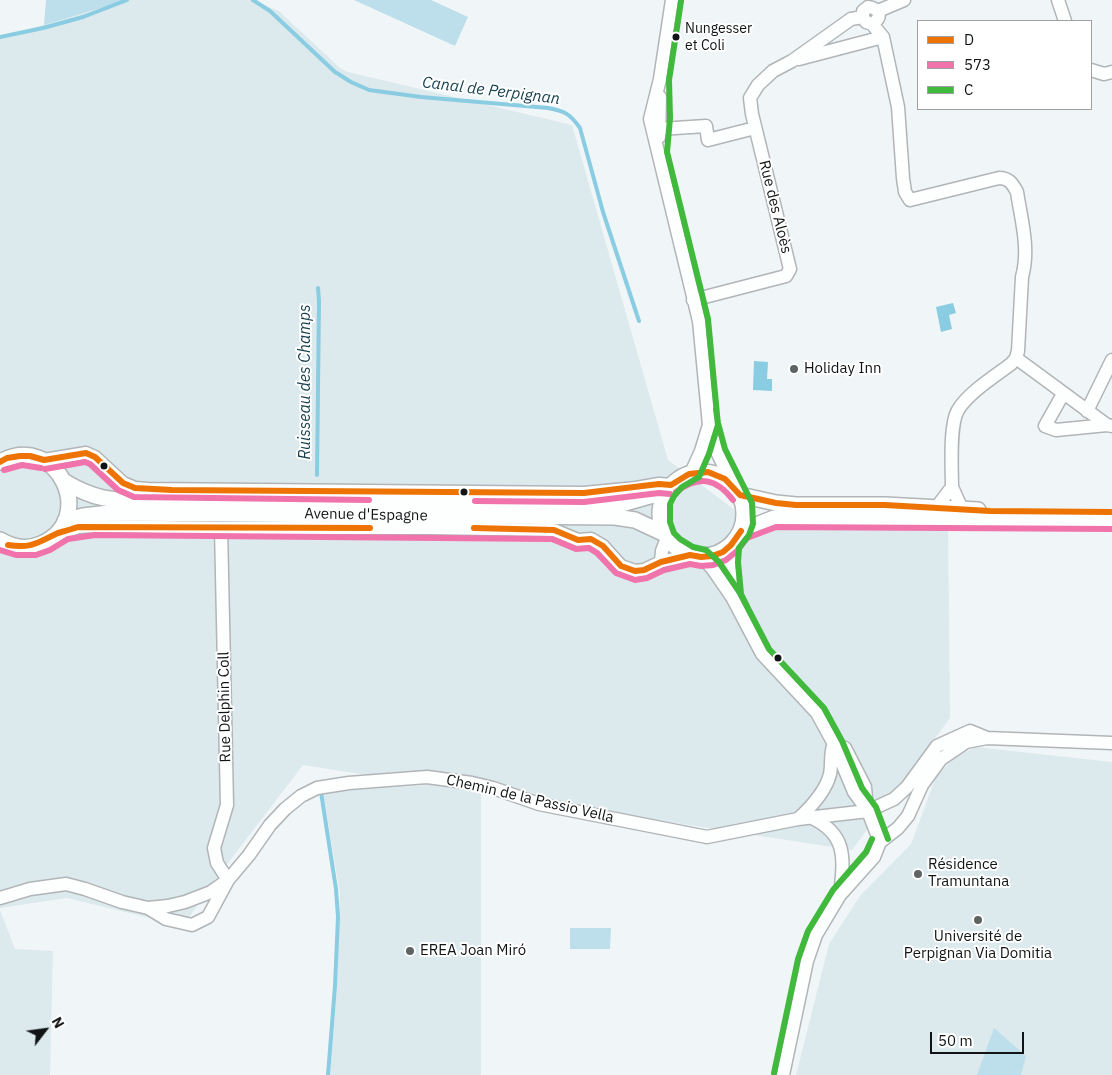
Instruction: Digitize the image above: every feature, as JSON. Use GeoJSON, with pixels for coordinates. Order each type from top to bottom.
{"type":"FeatureCollection","features":[{"type":"Feature","properties":{"kind":"main road"},"geometry":{"type":"LineString","coordinates":[[0,462],[7,458],[20,456],[30,456],[44,460],[56,469],[65,482],[69,505],[65,521],[56,535],[46,542],[25,548],[3,545]]}},
{"type":"Feature","properties":{"kind":"main road"},"geometry":{"type":"LineString","coordinates":[[737,490],[745,513],[741,531],[732,545],[722,552],[712,556],[696,556],[674,546],[666,536],[661,524],[660,512],[662,501],[669,488],[677,480],[691,473],[702,472],[714,473],[724,478],[737,490],[776,503],[796,505],[884,505],[990,511],[1112,512]]}},
{"type":"Feature","properties":{"kind":"main road","name":"Avenue d'Espagne"},"geometry":{"type":"LineString","coordinates":[[65,482],[89,495],[110,500],[597,506],[625,503],[669,488]]}},
{"type":"Feature","properties":{"kind":"main road","name":"Avenue d'Espagne"},"geometry":{"type":"LineString","coordinates":[[65,521],[83,516],[109,513],[615,517],[635,520],[666,536]]}},
{"type":"Feature","properties":{"kind":"main road"},"geometry":{"type":"LineString","coordinates":[[741,531],[774,518],[1112,520]]}},
{"type":"Feature","properties":{"kind":"street"},"geometry":{"type":"LineString","coordinates":[[672,0],[660,79],[650,119],[699,321],[709,425],[717,452],[737,490]]}},
{"type":"Feature","properties":{"kind":"street"},"geometry":{"type":"LineString","coordinates":[[904,0],[868,7],[863,11],[867,21],[883,37],[898,107],[902,178],[905,192],[910,200],[1005,178],[1012,183],[1017,192],[1026,250],[1016,358],[969,398],[957,411],[953,430],[952,487],[962,509]]}},
{"type":"Feature","properties":{"kind":"street"},"geometry":{"type":"LineString","coordinates":[[1058,0],[1065,20]]}},
{"type":"Feature","properties":{"kind":"street","name":"Rue des Aloès"},"geometry":{"type":"LineString","coordinates":[[693,300],[786,276],[790,269],[755,128],[750,98],[758,85],[773,71],[792,61],[850,19],[867,21]]}},
{"type":"Feature","properties":{"kind":"street","name":"Rue des Aloès"},"geometry":{"type":"LineString","coordinates":[[792,61],[883,37]]}},
{"type":"Feature","properties":{"kind":"street"},"geometry":{"type":"LineString","coordinates":[[1092,70],[1104,74],[1112,72]]}},
{"type":"Feature","properties":{"kind":"street"},"geometry":{"type":"LineString","coordinates":[[658,153],[660,79]]}},
{"type":"Feature","properties":{"kind":"street"},"geometry":{"type":"LineString","coordinates":[[660,129],[706,126],[708,140],[755,128]]}},
{"type":"Feature","properties":{"kind":"street"},"geometry":{"type":"LineString","coordinates":[[1016,358],[1109,426]]}},
{"type":"Feature","properties":{"kind":"street"},"geometry":{"type":"LineString","coordinates":[[1087,411],[1112,360]]}},
{"type":"Feature","properties":{"kind":"street"},"geometry":{"type":"LineString","coordinates":[[1063,394],[1045,426],[1056,430],[1109,426]]}},
{"type":"Feature","properties":{"kind":"street"},"geometry":{"type":"LineString","coordinates":[[691,473],[701,451],[709,425]]}},
{"type":"Feature","properties":{"kind":"street","name":"Avenue d'Espagne"},"geometry":{"type":"LineString","coordinates":[[44,460],[86,453],[95,457],[123,484],[135,488],[148,489],[584,492],[636,488],[659,484],[669,488]]}},
{"type":"Feature","properties":{"kind":"street"},"geometry":{"type":"LineString","coordinates":[[936,508],[952,487]]}},
{"type":"Feature","properties":{"kind":"street","name":"Avenue d'Espagne"},"geometry":{"type":"LineString","coordinates":[[56,535],[78,527],[554,530],[578,540],[591,539],[603,546],[621,566],[635,571],[644,570],[661,562],[696,556]]}},
{"type":"Feature","properties":{"kind":"street","name":"Rue Delphin Coll"},"geometry":{"type":"LineString","coordinates":[[221,528],[227,805],[214,848],[217,863],[228,880]]}},
{"type":"Feature","properties":{"kind":"street"},"geometry":{"type":"LineString","coordinates":[[661,562],[666,536]]}},
{"type":"Feature","properties":{"kind":"street"},"geometry":{"type":"LineString","coordinates":[[732,545],[729,562],[732,597]]}},
{"type":"Feature","properties":{"kind":"street"},"geometry":{"type":"LineString","coordinates":[[696,556],[712,568],[732,597],[762,654],[817,713],[834,744],[828,779],[804,818],[826,826],[839,843],[843,855],[844,868],[840,895]]}},
{"type":"Feature","properties":{"kind":"street","name":"Chemin de la Passio Vella"},"geometry":{"type":"LineString","coordinates":[[0,898],[30,889],[66,884],[122,902],[148,908],[185,902],[212,892],[228,880],[249,855],[270,825],[285,809],[310,790],[349,783],[427,777],[468,783],[493,788],[539,804],[708,837],[804,818],[868,811],[894,799],[907,786],[937,746],[970,732],[987,738]]}},
{"type":"Feature","properties":{"kind":"street","name":"Chemin de la Passio Vella"},"geometry":{"type":"LineString","coordinates":[[783,1075],[807,961],[816,935],[840,895],[874,857],[880,842],[898,828],[908,816],[922,785],[941,759],[966,742],[987,738],[1112,744]]}},
{"type":"Feature","properties":{"kind":"street"},"geometry":{"type":"LineString","coordinates":[[834,744],[845,748],[865,786],[868,811],[880,842]]}},
{"type":"Feature","properties":{"kind":"street"},"geometry":{"type":"LineString","coordinates":[[148,908],[166,919],[192,926],[208,917],[228,880]]}},
{"type":"Feature","properties":{"kind":"shaded area"},"geometry":{"type":"Polygon","coordinates":[[[46,0],[127,0],[44,25],[46,0]]]}},
{"type":"Feature","properties":{"kind":"shaded area"},"geometry":{"type":"Polygon","coordinates":[[[127,0],[251,0],[279,11],[340,68],[348,72],[572,125],[668,460],[763,531],[948,522],[950,718],[852,850],[481,793],[481,1075],[330,1075],[337,986],[340,894],[323,792],[430,785],[303,765],[209,888],[183,926],[67,898],[0,908],[0,38],[127,0]]]}},
{"type":"Feature","properties":{"kind":"shaded area"},"geometry":{"type":"Polygon","coordinates":[[[354,0],[431,0],[468,17],[455,46],[354,0]]]}},
{"type":"Feature","properties":{"kind":"shaded area","name":"Université de Perpignan Via Domitia"},"geometry":{"type":"Polygon","coordinates":[[[975,747],[1112,762],[1112,1075],[796,1075],[829,944],[860,896],[911,844],[936,777],[954,758],[975,747]]]}},
{"type":"Feature","properties":{"kind":"shaded area"},"geometry":{"type":"Polygon","coordinates":[[[0,910],[15,949],[53,951],[50,1075],[0,1075],[0,910]]]}},
{"type":"Feature","properties":{"kind":"shaded area"},"geometry":{"type":"Polygon","coordinates":[[[570,928],[611,928],[610,949],[570,949],[570,928]]]}},
{"type":"Feature","properties":{"kind":"shaded area"},"geometry":{"type":"Polygon","coordinates":[[[994,1028],[1026,1056],[1021,1075],[977,1075],[994,1028]]]}},
{"type":"Feature","properties":{"kind":"water"},"geometry":{"type":"Polygon","coordinates":[[[953,303],[956,313],[949,315],[952,329],[941,332],[936,307],[953,303]]]}},
{"type":"Feature","properties":{"kind":"water"},"geometry":{"type":"Polygon","coordinates":[[[754,361],[768,362],[767,379],[772,379],[772,391],[753,390],[754,361]]]}},
{"type":"Feature","properties":{"kind":"waterway","name":"Canal de Perpignan"},"geometry":{"type":"LineString","coordinates":[[0,37],[83,17],[127,0]]}},
{"type":"Feature","properties":{"kind":"waterway","name":"Canal de Perpignan"},"geometry":{"type":"LineString","coordinates":[[253,0],[270,11],[335,72],[369,90],[421,97],[548,108],[559,110],[570,116],[580,128],[603,212],[639,321]]}},
{"type":"Feature","properties":{"kind":"waterway","name":"Ruisseau des Champs"},"geometry":{"type":"LineString","coordinates":[[317,475],[318,288]]}},
{"type":"Feature","properties":{"kind":"waterway","name":"Ruisseau des Champs"},"geometry":{"type":"LineString","coordinates":[[321,792],[336,889],[338,917],[328,1075]]}},
{"type":"Feature","properties":{"kind":"transit line","name":"C"},"geometry":{"type":"LineString","coordinates":[[681,1],[669,80],[670,118],[667,152],[708,319],[718,425],[699,477],[682,487],[670,504],[670,522],[674,533],[680,539],[693,547],[706,550],[719,562],[740,593],[769,649],[824,708],[842,741],[862,788],[876,807],[888,839]]}},
{"type":"Feature","properties":{"kind":"transit line","name":"C"},"geometry":{"type":"LineString","coordinates":[[716,409],[725,449],[752,503],[753,524],[749,535],[739,548],[738,562],[741,594],[747,606]]}},
{"type":"Feature","properties":{"kind":"transit line","name":"D"},"geometry":{"type":"LineString","coordinates":[[0,462],[7,458],[20,456],[30,456],[44,460],[86,453],[95,457],[123,483],[135,488],[172,490],[584,493],[659,484],[671,485],[689,474],[708,472],[725,479],[740,495],[776,503],[796,505],[885,505],[990,511],[1112,512]]}},
{"type":"Feature","properties":{"kind":"transit line","name":"573"},"geometry":{"type":"LineString","coordinates":[[45,469],[85,462],[90,464],[118,490],[134,497],[369,500]]}},
{"type":"Feature","properties":{"kind":"transit line","name":"573"},"geometry":{"type":"LineString","coordinates":[[4,470],[22,465],[41,468]]}},
{"type":"Feature","properties":{"kind":"transit line","name":"573"},"geometry":{"type":"LineString","coordinates":[[676,492],[692,483],[707,481],[720,487],[733,500]]}},
{"type":"Feature","properties":{"kind":"transit line","name":"573"},"geometry":{"type":"LineString","coordinates":[[475,501],[584,502],[659,493],[670,494]]}},
{"type":"Feature","properties":{"kind":"transit line","name":"D"},"geometry":{"type":"LineString","coordinates":[[8,545],[29,545],[78,527],[370,528]]}},
{"type":"Feature","properties":{"kind":"transit line","name":"573"},"geometry":{"type":"LineString","coordinates":[[0,550],[16,555],[36,555],[50,550],[68,539],[95,535],[552,539],[576,549],[589,548],[597,553],[616,573],[635,580],[647,578],[664,570],[690,564],[701,566],[713,565],[726,560],[737,551],[747,538],[776,527],[1112,529]]}},
{"type":"Feature","properties":{"kind":"transit line","name":"D"},"geometry":{"type":"LineString","coordinates":[[474,528],[554,530],[578,540],[591,539],[603,546],[621,566],[635,571],[644,570],[661,562],[690,555],[701,557],[723,552],[731,545],[741,531]]}},
{"type":"Feature","properties":{"kind":"transit line","name":"C"},"geometry":{"type":"LineString","coordinates":[[774,1073],[798,959],[808,931],[833,890],[866,852],[872,839]]}},
{"type":"Feature","properties":{"kind":"place","name":"Nungesser et Coli"},"geometry":{"type":"Point","coordinates":[676,37]}},
{"type":"Feature","properties":{"kind":"place","name":"Holiday Inn"},"geometry":{"type":"Point","coordinates":[794,369]}},
{"type":"Feature","properties":{"kind":"place","name":"Résidence Tramuntana"},"geometry":{"type":"Point","coordinates":[918,874]}},
{"type":"Feature","properties":{"kind":"place","name":"Université de Perpignan Via Domitia"},"geometry":{"type":"Point","coordinates":[978,920]}},
{"type":"Feature","properties":{"kind":"place","name":"EREA Joan Miró"},"geometry":{"type":"Point","coordinates":[410,951]}}]}
